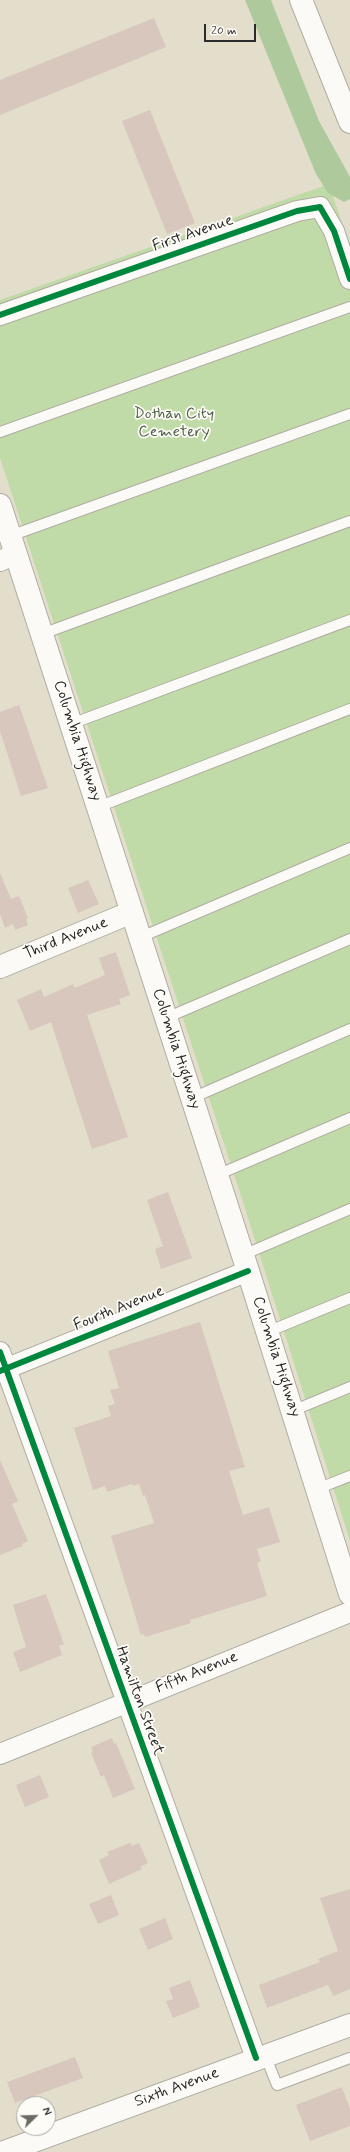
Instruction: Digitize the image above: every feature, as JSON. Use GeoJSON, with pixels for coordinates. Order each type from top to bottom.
{"type":"FeatureCollection","features":[{"type":"Feature","properties":{"kind":"main road"},"geometry":{"type":"LineString","coordinates":[[301,0],[350,122]]}},
{"type":"Feature","properties":{"kind":"main road","name":"Columbia Highway"},"geometry":{"type":"LineString","coordinates":[[0,505],[9,550],[42,634],[141,937],[317,1489],[346,1565],[350,1594]]}},
{"type":"Feature","properties":{"kind":"main road","name":"Third Avenue"},"geometry":{"type":"LineString","coordinates":[[0,966],[132,912]]}},
{"type":"Feature","properties":{"kind":"main road","name":"Sixth Avenue"},"geometry":{"type":"LineString","coordinates":[[4,2152],[260,2056],[349,2027]]}},
{"type":"Feature","properties":{"kind":"street","name":"First Avenue"},"geometry":{"type":"LineString","coordinates":[[0,315],[297,211],[320,206],[334,232],[350,279]]}},
{"type":"Feature","properties":{"kind":"street","name":"Fourth Avenue"},"geometry":{"type":"LineString","coordinates":[[2,1364],[246,1263]]}},
{"type":"Feature","properties":{"kind":"street","name":"Hamilton Street"},"geometry":{"type":"LineString","coordinates":[[2,1364],[126,1702],[260,2056]]}},
{"type":"Feature","properties":{"kind":"street","name":"Fifth Avenue"},"geometry":{"type":"LineString","coordinates":[[0,1754],[350,1612]]}},
{"type":"Feature","properties":{"kind":"lane"},"geometry":{"type":"LineString","coordinates":[[0,432],[350,307]]}},
{"type":"Feature","properties":{"kind":"lane"},"geometry":{"type":"LineString","coordinates":[[9,550],[350,414]]}},
{"type":"Feature","properties":{"kind":"lane"},"geometry":{"type":"LineString","coordinates":[[42,634],[350,521]]}},
{"type":"Feature","properties":{"kind":"lane"},"geometry":{"type":"LineString","coordinates":[[71,724],[350,620]]}},
{"type":"Feature","properties":{"kind":"lane"},"geometry":{"type":"LineString","coordinates":[[98,807],[350,709]]}},
{"type":"Feature","properties":{"kind":"lane"},"geometry":{"type":"LineString","coordinates":[[141,937],[350,848]]}},
{"type":"Feature","properties":{"kind":"lane"},"geometry":{"type":"LineString","coordinates":[[166,1018],[350,938]]}},
{"type":"Feature","properties":{"kind":"lane"},"geometry":{"type":"LineString","coordinates":[[192,1098],[350,1029]]}},
{"type":"Feature","properties":{"kind":"lane"},"geometry":{"type":"LineString","coordinates":[[217,1175],[350,1118]]}},
{"type":"Feature","properties":{"kind":"lane"},"geometry":{"type":"LineString","coordinates":[[246,1263],[350,1209]]}},
{"type":"Feature","properties":{"kind":"lane"},"geometry":{"type":"LineString","coordinates":[[267,1332],[350,1298]]}},
{"type":"Feature","properties":{"kind":"lane"},"geometry":{"type":"LineString","coordinates":[[292,1411],[350,1387]]}},
{"type":"Feature","properties":{"kind":"lane"},"geometry":{"type":"LineString","coordinates":[[317,1489],[350,1476]]}},
{"type":"Feature","properties":{"kind":"lane"},"geometry":{"type":"LineString","coordinates":[[260,2056],[277,2085],[350,2058]]}},
{"type":"Feature","properties":{"kind":"green space"},"geometry":{"type":"Polygon","coordinates":[[[245,0],[271,0],[319,121],[350,177],[350,199],[344,202],[328,193],[316,174],[245,0]]]}},
{"type":"Feature","properties":{"kind":"green space","name":"Dothan City Cemetery"},"geometry":{"type":"Polygon","coordinates":[[[329,184],[350,247],[350,1541],[243,1202],[0,458],[0,300],[329,184]]]}},
{"type":"Feature","properties":{"kind":"building"},"geometry":{"type":"Polygon","coordinates":[[[154,18],[166,47],[0,115],[0,80],[154,18]]]}},
{"type":"Feature","properties":{"kind":"building"},"geometry":{"type":"Polygon","coordinates":[[[150,110],[195,223],[167,234],[122,121],[150,110]]]}},
{"type":"Feature","properties":{"kind":"building"},"geometry":{"type":"Polygon","coordinates":[[[19,705],[48,788],[21,796],[0,731],[0,712],[19,705]]]}},
{"type":"Feature","properties":{"kind":"building"},"geometry":{"type":"Polygon","coordinates":[[[0,873],[11,899],[19,896],[28,918],[26,919],[28,925],[15,930],[13,924],[5,928],[0,914],[0,873]]]}},
{"type":"Feature","properties":{"kind":"building"},"geometry":{"type":"Polygon","coordinates":[[[88,880],[99,904],[78,913],[68,888],[88,880]]]}},
{"type":"Feature","properties":{"kind":"building"},"geometry":{"type":"Polygon","coordinates":[[[116,952],[130,995],[119,999],[121,1004],[87,1015],[128,1137],[92,1149],[51,1022],[30,1031],[17,1000],[41,989],[44,997],[73,984],[75,988],[105,975],[99,958],[116,952]]]}},
{"type":"Feature","properties":{"kind":"building"},"geometry":{"type":"Polygon","coordinates":[[[168,1192],[192,1258],[161,1269],[155,1249],[163,1246],[147,1200],[168,1192]]]}},
{"type":"Feature","properties":{"kind":"building"},"geometry":{"type":"Polygon","coordinates":[[[200,1322],[245,1467],[229,1471],[243,1515],[269,1507],[280,1542],[257,1549],[261,1561],[257,1563],[267,1596],[190,1620],[191,1623],[145,1637],[144,1634],[141,1635],[111,1536],[154,1523],[145,1495],[143,1496],[139,1484],[133,1486],[132,1484],[107,1492],[105,1486],[93,1490],[74,1428],[111,1416],[108,1406],[115,1404],[110,1390],[119,1388],[108,1351],[200,1322]]]}},
{"type":"Feature","properties":{"kind":"building"},"geometry":{"type":"Polygon","coordinates":[[[0,1460],[18,1501],[12,1504],[28,1541],[22,1544],[23,1546],[0,1555],[0,1460]]]}},
{"type":"Feature","properties":{"kind":"building"},"geometry":{"type":"Polygon","coordinates":[[[46,1594],[64,1644],[59,1646],[62,1655],[20,1672],[13,1652],[26,1647],[13,1605],[46,1594]]]}},
{"type":"Feature","properties":{"kind":"building"},"geometry":{"type":"Polygon","coordinates":[[[112,1738],[114,1744],[116,1743],[135,1789],[113,1798],[104,1775],[101,1777],[91,1753],[93,1752],[91,1747],[112,1738]]]}},
{"type":"Feature","properties":{"kind":"building"},"geometry":{"type":"Polygon","coordinates":[[[40,1775],[49,1797],[25,1807],[16,1785],[40,1775]]]}},
{"type":"Feature","properties":{"kind":"building"},"geometry":{"type":"Polygon","coordinates":[[[130,1843],[132,1846],[139,1843],[148,1863],[140,1867],[142,1869],[109,1884],[99,1860],[109,1855],[107,1852],[130,1843]]]}},
{"type":"Feature","properties":{"kind":"building"},"geometry":{"type":"Polygon","coordinates":[[[350,1889],[350,1989],[333,1996],[328,1985],[267,2008],[259,1985],[320,1962],[318,1959],[338,1951],[320,1898],[350,1889]]]}},
{"type":"Feature","properties":{"kind":"building"},"geometry":{"type":"Polygon","coordinates":[[[111,1895],[119,1915],[98,1924],[89,1904],[111,1895]]]}},
{"type":"Feature","properties":{"kind":"building"},"geometry":{"type":"Polygon","coordinates":[[[165,1918],[173,1939],[148,1950],[139,1929],[165,1918]]]}},
{"type":"Feature","properties":{"kind":"building"},"geometry":{"type":"Polygon","coordinates":[[[190,1980],[200,2007],[173,2018],[166,2001],[173,1999],[169,1988],[190,1980]]]}},
{"type":"Feature","properties":{"kind":"building"},"geometry":{"type":"Polygon","coordinates":[[[75,2057],[83,2078],[34,2096],[16,2096],[15,2103],[7,2082],[75,2057]]]}},
{"type":"Feature","properties":{"kind":"building"},"geometry":{"type":"Polygon","coordinates":[[[342,2087],[350,2109],[350,2126],[310,2141],[296,2105],[342,2087]]]}},
{"type":"Feature","properties":{"kind":"cycle path"},"geometry":{"type":"LineString","coordinates":[[0,315],[297,211],[320,207],[334,231],[350,279]]}},
{"type":"Feature","properties":{"kind":"cycle path"},"geometry":{"type":"LineString","coordinates":[[0,1371],[248,1271]]}},
{"type":"Feature","properties":{"kind":"cycle path"},"geometry":{"type":"LineString","coordinates":[[0,1352],[256,2058]]}}]}
